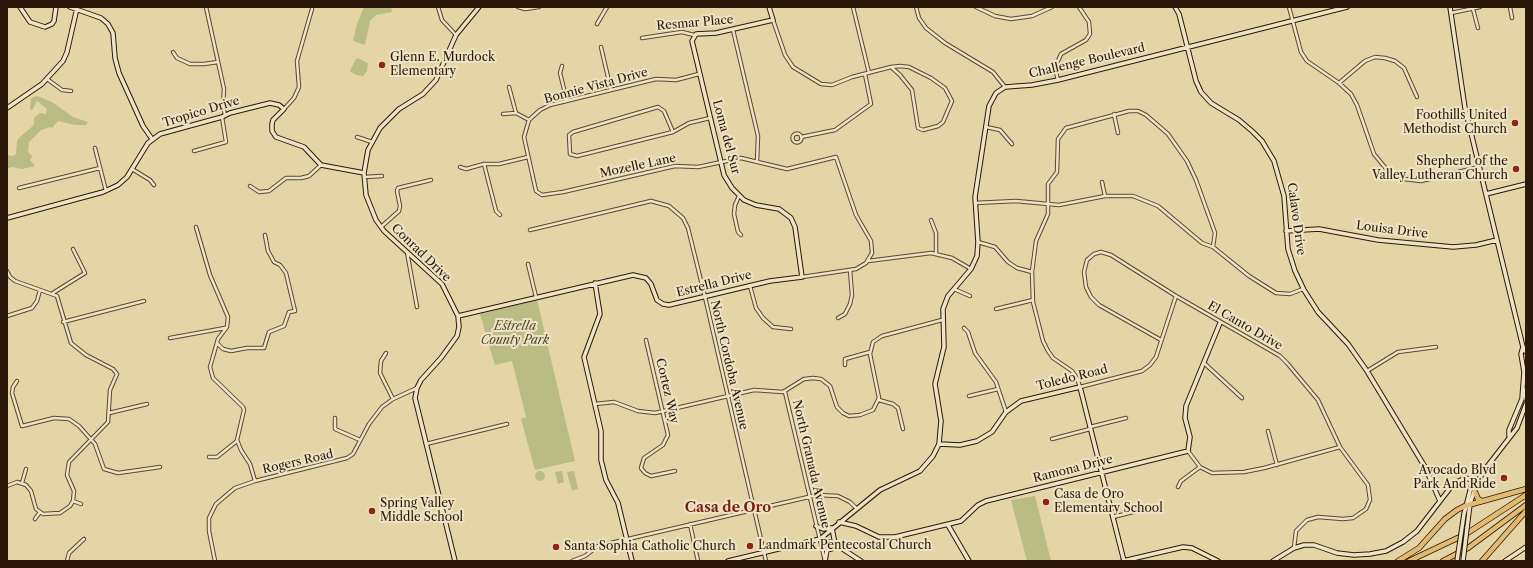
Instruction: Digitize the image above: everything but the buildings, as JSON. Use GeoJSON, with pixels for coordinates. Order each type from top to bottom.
{"type":"FeatureCollection","features":[{"type":"Feature","properties":{"kind":"highway"},"geometry":{"type":"LineString","coordinates":[[1398,561],[1419,548],[1445,519],[1465,506],[1526,489]]}},
{"type":"Feature","properties":{"kind":"highway"},"geometry":{"type":"LineString","coordinates":[[1475,492],[1478,499],[1482,502]]}},
{"type":"Feature","properties":{"kind":"highway"},"geometry":{"type":"LineString","coordinates":[[1409,561],[1466,534],[1526,496]]}},
{"type":"Feature","properties":{"kind":"highway"},"geometry":{"type":"LineString","coordinates":[[1443,561],[1468,548],[1526,505]]}},
{"type":"Feature","properties":{"kind":"highway"},"geometry":{"type":"LineString","coordinates":[[1482,561],[1526,511]]}},
{"type":"Feature","properties":{"kind":"street"},"geometry":{"type":"LineString","coordinates":[[20,7],[28,20],[42,27],[52,24],[56,7]]}},
{"type":"Feature","properties":{"kind":"street"},"geometry":{"type":"LineString","coordinates":[[70,7],[77,8],[101,18],[108,24],[113,33],[115,58],[119,73],[143,126],[152,139]]}},
{"type":"Feature","properties":{"kind":"street"},"geometry":{"type":"LineString","coordinates":[[194,150],[226,142],[223,106],[224,88],[206,7]]}},
{"type":"Feature","properties":{"kind":"street"},"geometry":{"type":"LineString","coordinates":[[438,7],[442,20],[456,35]]}},
{"type":"Feature","properties":{"kind":"street","name":"Conrad Drive"},"geometry":{"type":"LineString","coordinates":[[417,388],[421,380],[441,358],[457,336],[459,327],[458,316],[442,284],[381,227],[371,210],[366,195],[364,175],[368,150],[380,128],[389,118],[424,94],[436,80],[456,35],[479,7]]}},
{"type":"Feature","properties":{"kind":"street"},"geometry":{"type":"LineString","coordinates":[[518,7],[525,9],[539,7]]}},
{"type":"Feature","properties":{"kind":"street"},"geometry":{"type":"LineString","coordinates":[[597,24],[607,7]]}},
{"type":"Feature","properties":{"kind":"street"},"geometry":{"type":"LineString","coordinates":[[768,7],[785,55],[798,72],[817,83],[827,86],[835,85],[852,77],[869,73],[891,68],[900,66],[909,67],[931,78],[945,88],[952,101],[943,122],[938,126],[923,130],[918,128],[912,90],[900,75],[891,68]]}},
{"type":"Feature","properties":{"kind":"street"},"geometry":{"type":"LineString","coordinates":[[853,7],[869,73]]}},
{"type":"Feature","properties":{"kind":"street"},"geometry":{"type":"LineString","coordinates":[[728,561],[820,539],[856,508],[882,489],[920,471],[933,456],[939,444],[941,421],[935,384],[944,347],[942,320],[943,309],[948,296],[971,269],[977,256],[978,242],[975,203],[990,100],[996,93],[1005,87],[993,72],[945,43],[926,28],[918,18],[916,7]]}},
{"type":"Feature","properties":{"kind":"street"},"geometry":{"type":"LineString","coordinates":[[976,7],[995,16],[1011,19],[1032,16],[1052,7]]}},
{"type":"Feature","properties":{"kind":"street"},"geometry":{"type":"LineString","coordinates":[[1058,80],[1055,68],[1058,58],[1066,51],[1086,40],[1090,34],[1089,22],[1079,7]]}},
{"type":"Feature","properties":{"kind":"street","name":"Calavo Drive"},"geometry":{"type":"LineString","coordinates":[[1175,7],[1188,47],[1196,81],[1203,95],[1217,107],[1248,128],[1262,141],[1274,161],[1284,196],[1286,231],[1290,256],[1303,289],[1314,307],[1348,344],[1367,371],[1425,467],[1440,501]]}},
{"type":"Feature","properties":{"kind":"street"},"geometry":{"type":"LineString","coordinates":[[1290,7],[1301,52],[1305,59],[1339,83],[1351,94],[1357,105],[1377,158],[1392,174],[1404,179],[1421,181],[1479,166]]}},
{"type":"Feature","properties":{"kind":"street","name":"Challenge Boulevard"},"geometry":{"type":"LineString","coordinates":[[1005,87],[1032,85],[1058,80],[1347,7]]}},
{"type":"Feature","properties":{"kind":"street"},"geometry":{"type":"LineString","coordinates":[[1450,7],[1461,91],[1496,240],[1526,352]]}},
{"type":"Feature","properties":{"kind":"street"},"geometry":{"type":"LineString","coordinates":[[1451,14],[1480,7]]}},
{"type":"Feature","properties":{"kind":"street"},"geometry":{"type":"LineString","coordinates":[[1510,7],[1512,18]]}},
{"type":"Feature","properties":{"kind":"street"},"geometry":{"type":"LineString","coordinates":[[7,108],[47,79],[66,56],[77,8]]}},
{"type":"Feature","properties":{"kind":"street"},"geometry":{"type":"LineString","coordinates":[[312,9],[297,61],[299,87],[294,98],[272,122],[272,129],[280,140],[296,143],[304,147],[321,165],[364,175],[382,176]]}},
{"type":"Feature","properties":{"kind":"street"},"geometry":{"type":"LineString","coordinates":[[1473,9],[1478,28]]}},
{"type":"Feature","properties":{"kind":"street","name":"Resmar Place"},"geometry":{"type":"LineString","coordinates":[[642,38],[682,32],[694,35],[732,30],[773,20]]}},
{"type":"Feature","properties":{"kind":"street"},"geometry":{"type":"LineString","coordinates":[[732,30],[758,136],[757,162]]}},
{"type":"Feature","properties":{"kind":"street","name":"Loma del Sur"},"geometry":{"type":"LineString","coordinates":[[694,35],[692,41],[699,74],[728,183],[739,196],[756,205],[779,209],[791,218],[796,227],[802,276]]}},
{"type":"Feature","properties":{"kind":"street"},"geometry":{"type":"LineString","coordinates":[[601,47],[611,90]]}},
{"type":"Feature","properties":{"kind":"street"},"geometry":{"type":"LineString","coordinates":[[173,52],[177,58],[190,64],[218,62]]}},
{"type":"Feature","properties":{"kind":"street"},"geometry":{"type":"LineString","coordinates":[[1339,83],[1365,61],[1375,57],[1385,58],[1395,61],[1404,68],[1417,97]]}},
{"type":"Feature","properties":{"kind":"street"},"geometry":{"type":"LineString","coordinates":[[562,66],[561,77],[567,101]]}},
{"type":"Feature","properties":{"kind":"street","name":"Bonnie Vista Drive"},"geometry":{"type":"LineString","coordinates":[[529,120],[543,108],[567,101],[656,79],[676,80],[699,74]]}},
{"type":"Feature","properties":{"kind":"street"},"geometry":{"type":"LineString","coordinates":[[801,137],[833,131],[872,104],[865,74]]}},
{"type":"Feature","properties":{"kind":"street"},"geometry":{"type":"LineString","coordinates":[[47,79],[62,90],[71,91]]}},
{"type":"Feature","properties":{"kind":"street"},"geometry":{"type":"LineString","coordinates":[[509,87],[516,113]]}},
{"type":"Feature","properties":{"kind":"street","name":"Tropico Drive"},"geometry":{"type":"LineString","coordinates":[[7,218],[106,191],[124,181],[143,149],[152,139],[172,130],[270,103],[279,105],[284,109]]}},
{"type":"Feature","properties":{"kind":"street"},"geometry":{"type":"LineString","coordinates":[[673,132],[664,110],[658,107],[573,132],[569,135],[570,154],[574,157],[673,132],[689,123],[710,118]]}},
{"type":"Feature","properties":{"kind":"street"},"geometry":{"type":"LineString","coordinates":[[1213,247],[1215,233],[1196,180],[1168,134],[1143,114],[1132,111],[1114,114],[1068,126],[1062,132],[1058,139],[1057,172],[1048,184],[1047,219],[1034,249],[1032,272],[1033,300],[1046,348],[1053,358],[1072,371],[1077,378],[1123,561],[1184,547],[1192,548],[1218,561]]}},
{"type":"Feature","properties":{"kind":"street"},"geometry":{"type":"LineString","coordinates":[[460,167],[466,169],[484,164],[499,164],[528,157],[524,137],[529,120],[516,113],[503,114]]}},
{"type":"Feature","properties":{"kind":"street"},"geometry":{"type":"LineString","coordinates":[[1114,114],[1118,133]]}},
{"type":"Feature","properties":{"kind":"street"},"geometry":{"type":"LineString","coordinates":[[986,127],[1000,130],[1012,144]]}},
{"type":"Feature","properties":{"kind":"street"},"geometry":{"type":"LineString","coordinates":[[357,137],[372,142]]}},
{"type":"Feature","properties":{"kind":"street"},"geometry":{"type":"LineString","coordinates":[[95,148],[106,191]]}},
{"type":"Feature","properties":{"kind":"street","name":"Mozelle Lane"},"geometry":{"type":"LineString","coordinates":[[528,157],[538,194],[573,190],[675,166],[698,167],[741,158],[787,168],[836,157],[856,215],[871,241],[872,250],[868,261]]}},
{"type":"Feature","properties":{"kind":"street"},"geometry":{"type":"LineString","coordinates":[[484,164],[496,211],[500,215]]}},
{"type":"Feature","properties":{"kind":"street"},"geometry":{"type":"LineString","coordinates":[[250,186],[258,192],[269,191],[286,178],[306,177],[321,165]]}},
{"type":"Feature","properties":{"kind":"street"},"geometry":{"type":"LineString","coordinates":[[19,188],[100,168]]}},
{"type":"Feature","properties":{"kind":"street"},"geometry":{"type":"LineString","coordinates":[[132,169],[150,180],[154,185]]}},
{"type":"Feature","properties":{"kind":"street"},"geometry":{"type":"LineString","coordinates":[[381,227],[399,211],[400,206],[397,191],[398,188],[431,180]]}},
{"type":"Feature","properties":{"kind":"street"},"geometry":{"type":"LineString","coordinates":[[1102,182],[1105,196]]}},
{"type":"Feature","properties":{"kind":"street"},"geometry":{"type":"LineString","coordinates":[[1486,194],[1526,184]]}},
{"type":"Feature","properties":{"kind":"street"},"geometry":{"type":"LineString","coordinates":[[975,203],[1016,201],[1065,204],[1105,196],[1127,195],[1148,201],[1163,210],[1202,242],[1213,247],[1249,276],[1276,293],[1290,294],[1303,289]]}},
{"type":"Feature","properties":{"kind":"street"},"geometry":{"type":"LineString","coordinates":[[739,196],[734,211],[738,232],[741,235]]}},
{"type":"Feature","properties":{"kind":"street","name":"North Cordoba Avenue"},"geometry":{"type":"LineString","coordinates":[[530,230],[651,201],[669,206],[685,221],[705,297],[766,561]]}},
{"type":"Feature","properties":{"kind":"street"},"geometry":{"type":"LineString","coordinates":[[931,220],[936,234],[936,253],[952,258],[971,269]]}},
{"type":"Feature","properties":{"kind":"street"},"geometry":{"type":"LineString","coordinates":[[196,227],[210,275],[228,317],[226,328],[217,343],[210,366],[213,378],[241,404],[244,410],[237,440],[241,450],[250,464],[255,481]]}},
{"type":"Feature","properties":{"kind":"street","name":"Louisa Drive"},"geometry":{"type":"LineString","coordinates":[[1286,231],[1319,229],[1378,240],[1453,247],[1476,246],[1496,240]]}},
{"type":"Feature","properties":{"kind":"street"},"geometry":{"type":"LineString","coordinates":[[217,343],[223,349],[232,351],[247,348],[264,348],[269,332],[284,326],[289,312],[295,312],[286,273],[280,265],[274,262],[268,251],[265,235]]}},
{"type":"Feature","properties":{"kind":"street"},"geometry":{"type":"LineString","coordinates":[[978,242],[995,247],[1017,268],[1032,272]]}},
{"type":"Feature","properties":{"kind":"street"},"geometry":{"type":"LineString","coordinates":[[53,294],[85,273],[74,249]]}},
{"type":"Feature","properties":{"kind":"street"},"geometry":{"type":"LineString","coordinates":[[407,252],[417,307]]}},
{"type":"Feature","properties":{"kind":"street","name":"Estrella Drive"},"geometry":{"type":"LineString","coordinates":[[458,316],[595,283],[638,276],[648,280],[656,298],[665,305],[671,305],[750,286],[802,276],[850,270],[862,267],[868,261],[920,253],[936,253]]}},
{"type":"Feature","properties":{"kind":"street","name":"El Canto Drive"},"geometry":{"type":"LineString","coordinates":[[1161,340],[1099,305],[1093,300],[1085,283],[1084,272],[1087,260],[1096,253],[1109,254],[1220,323],[1280,356],[1287,362],[1318,400],[1340,447],[1369,487],[1371,497],[1369,504],[1361,514],[1350,519],[1318,517],[1307,520],[1296,531],[1294,548]]}},
{"type":"Feature","properties":{"kind":"street"},"geometry":{"type":"LineString","coordinates":[[528,264],[536,297]]}},
{"type":"Feature","properties":{"kind":"street"},"geometry":{"type":"LineString","coordinates":[[838,318],[845,314],[850,304],[852,295],[850,270]]}},
{"type":"Feature","properties":{"kind":"street"},"geometry":{"type":"LineString","coordinates":[[7,271],[10,277],[15,281],[53,294],[60,304],[63,322],[70,343],[86,355],[116,372],[110,390],[108,422],[92,440],[72,458],[67,467],[67,475],[74,491],[73,501],[70,506],[60,513],[49,515],[36,509],[30,488],[22,483],[14,482],[7,486]]}},
{"type":"Feature","properties":{"kind":"street"},"geometry":{"type":"LineString","coordinates":[[595,283],[600,314],[584,357],[601,431],[601,460],[605,478],[618,503],[632,561]]}},
{"type":"Feature","properties":{"kind":"street"},"geometry":{"type":"LineString","coordinates":[[750,286],[756,308],[763,318],[773,327],[791,329]]}},
{"type":"Feature","properties":{"kind":"street"},"geometry":{"type":"LineString","coordinates":[[954,289],[970,296]]}},
{"type":"Feature","properties":{"kind":"street"},"geometry":{"type":"LineString","coordinates":[[7,316],[32,308],[37,302],[40,290]]}},
{"type":"Feature","properties":{"kind":"street","name":"Toledo Road"},"geometry":{"type":"LineString","coordinates":[[939,444],[960,445],[980,439],[995,429],[1006,412],[1021,401],[1145,369],[1156,357],[1176,296]]}},
{"type":"Feature","properties":{"kind":"street"},"geometry":{"type":"LineString","coordinates":[[996,309],[1033,300]]}},
{"type":"Feature","properties":{"kind":"street"},"geometry":{"type":"LineString","coordinates":[[63,322],[144,301]]}},
{"type":"Feature","properties":{"kind":"street"},"geometry":{"type":"LineString","coordinates":[[595,404],[614,402],[641,412],[663,412],[754,390],[777,393],[785,392],[806,378],[821,380],[832,388],[839,410],[849,416],[869,412],[875,408],[879,400],[880,393],[870,352],[872,344],[880,337],[942,320]]}},
{"type":"Feature","properties":{"kind":"street"},"geometry":{"type":"LineString","coordinates":[[1220,323],[1185,412],[1190,437],[1188,451],[1200,467],[1212,473],[1250,471],[1340,447]]}},
{"type":"Feature","properties":{"kind":"street"},"geometry":{"type":"LineString","coordinates":[[170,338],[226,328]]}},
{"type":"Feature","properties":{"kind":"street"},"geometry":{"type":"LineString","coordinates":[[964,328],[968,332],[975,353],[996,382],[1006,412]]}},
{"type":"Feature","properties":{"kind":"street","name":"Cortez Way"},"geometry":{"type":"LineString","coordinates":[[646,340],[668,435],[660,448],[644,458],[641,468],[645,474],[651,476],[675,471]]}},
{"type":"Feature","properties":{"kind":"street"},"geometry":{"type":"LineString","coordinates":[[1524,346],[1521,354],[1524,377],[1526,380],[1526,399]]}},
{"type":"Feature","properties":{"kind":"street"},"geometry":{"type":"LineString","coordinates":[[1367,371],[1398,352],[1436,348]]}},
{"type":"Feature","properties":{"kind":"street"},"geometry":{"type":"LineString","coordinates":[[845,365],[845,359],[870,352]]}},
{"type":"Feature","properties":{"kind":"street"},"geometry":{"type":"LineString","coordinates":[[386,353],[381,361],[380,374],[393,399]]}},
{"type":"Feature","properties":{"kind":"street"},"geometry":{"type":"LineString","coordinates":[[1204,363],[1242,398]]}},
{"type":"Feature","properties":{"kind":"street"},"geometry":{"type":"LineString","coordinates":[[1518,425],[1517,422],[1521,409],[1520,405],[1524,377]]}},
{"type":"Feature","properties":{"kind":"street"},"geometry":{"type":"LineString","coordinates":[[17,381],[13,387],[12,393],[22,426],[54,418],[68,419],[79,426],[92,440],[95,444],[101,465],[108,471],[129,472],[160,467]]}},
{"type":"Feature","properties":{"kind":"street"},"geometry":{"type":"LineString","coordinates":[[417,388],[416,401],[454,561]]}},
{"type":"Feature","properties":{"kind":"street","name":"Rogers Road"},"geometry":{"type":"LineString","coordinates":[[215,561],[209,531],[209,518],[212,511],[235,488],[255,481],[347,458],[353,454],[369,424],[382,407],[393,399],[417,388]]}},
{"type":"Feature","properties":{"kind":"street"},"geometry":{"type":"LineString","coordinates":[[969,396],[998,389]]}},
{"type":"Feature","properties":{"kind":"street","name":"North Granada Avenue"},"geometry":{"type":"LineString","coordinates":[[785,392],[825,561]]}},
{"type":"Feature","properties":{"kind":"street"},"geometry":{"type":"LineString","coordinates":[[879,400],[893,404],[898,408],[903,429]]}},
{"type":"Feature","properties":{"kind":"street"},"geometry":{"type":"LineString","coordinates":[[108,413],[147,404]]}},
{"type":"Feature","properties":{"kind":"street"},"geometry":{"type":"LineString","coordinates":[[1463,561],[1470,504],[1478,482],[1518,425],[1526,404]]}},
{"type":"Feature","properties":{"kind":"street"},"geometry":{"type":"LineString","coordinates":[[1509,436],[1509,430],[1520,405]]}},
{"type":"Feature","properties":{"kind":"street"},"geometry":{"type":"LineString","coordinates":[[335,418],[335,429],[360,440]]}},
{"type":"Feature","properties":{"kind":"street"},"geometry":{"type":"LineString","coordinates":[[1052,439],[1126,418]]}},
{"type":"Feature","properties":{"kind":"street"},"geometry":{"type":"LineString","coordinates":[[426,444],[507,424]]}},
{"type":"Feature","properties":{"kind":"street"},"geometry":{"type":"LineString","coordinates":[[1268,431],[1277,465]]}},
{"type":"Feature","properties":{"kind":"street"},"geometry":{"type":"LineString","coordinates":[[209,457],[217,456],[237,440]]}},
{"type":"Feature","properties":{"kind":"street","name":"Ramona Drive"},"geometry":{"type":"LineString","coordinates":[[839,522],[856,526],[875,536],[886,538],[948,525],[964,519],[976,506],[982,502],[1188,451]]}},
{"type":"Feature","properties":{"kind":"street"},"geometry":{"type":"LineString","coordinates":[[1178,487],[1181,481],[1200,467]]}},
{"type":"Feature","properties":{"kind":"street"},"geometry":{"type":"LineString","coordinates":[[22,483],[26,470]]}},
{"type":"Feature","properties":{"kind":"street"},"geometry":{"type":"LineString","coordinates":[[1273,561],[1294,548],[1310,545],[1337,553],[1359,555],[1386,551],[1412,535],[1452,485],[1458,480],[1469,478],[1478,482]]}},
{"type":"Feature","properties":{"kind":"street"},"geometry":{"type":"LineString","coordinates":[[1457,561],[1465,506],[1471,487],[1478,482]]}},
{"type":"Feature","properties":{"kind":"street"},"geometry":{"type":"LineString","coordinates":[[572,561],[580,559],[598,546],[810,496],[833,495],[846,500],[856,508]]}},
{"type":"Feature","properties":{"kind":"street"},"geometry":{"type":"LineString","coordinates":[[73,501],[81,504]]}},
{"type":"Feature","properties":{"kind":"street"},"geometry":{"type":"LineString","coordinates":[[1112,517],[1149,508]]}},
{"type":"Feature","properties":{"kind":"street"},"geometry":{"type":"LineString","coordinates":[[35,519],[40,512]]}},
{"type":"Feature","properties":{"kind":"street"},"geometry":{"type":"LineString","coordinates":[[690,524],[698,561]]}},
{"type":"Feature","properties":{"kind":"street"},"geometry":{"type":"LineString","coordinates":[[948,525],[969,561]]}},
{"type":"Feature","properties":{"kind":"street"},"geometry":{"type":"LineString","coordinates":[[816,526],[823,529],[833,527]]}},
{"type":"Feature","properties":{"kind":"street"},"geometry":{"type":"LineString","coordinates":[[833,527],[837,545]]}},
{"type":"Feature","properties":{"kind":"street"},"geometry":{"type":"LineString","coordinates":[[67,561],[69,554],[84,539]]}},
{"type":"Feature","properties":{"kind":"street"},"geometry":{"type":"LineString","coordinates":[[820,539],[837,545],[861,561]]}},
{"type":"Feature","properties":{"kind":"street"},"geometry":{"type":"LineString","coordinates":[[825,561],[827,550],[837,545]]}},
{"type":"Feature","properties":{"kind":"street"},"geometry":{"type":"LineString","coordinates":[[1505,561],[1526,547]]}},
{"type":"Feature","properties":{"kind":"green space"},"geometry":{"type":"Polygon","coordinates":[[[364,7],[391,7],[392,12],[376,15],[370,21],[365,45],[353,41],[357,24],[364,7]]]}},
{"type":"Feature","properties":{"kind":"green space"},"geometry":{"type":"Polygon","coordinates":[[[358,58],[368,63],[367,71],[363,76],[356,75],[350,71],[358,58]]]}},
{"type":"Feature","properties":{"kind":"green space"},"geometry":{"type":"Polygon","coordinates":[[[37,96],[52,102],[73,117],[88,122],[86,125],[75,125],[58,121],[52,128],[50,127],[41,130],[29,142],[28,152],[32,156],[30,160],[35,166],[22,169],[12,167],[7,169],[7,155],[13,156],[16,154],[17,141],[34,125],[34,118],[40,113],[46,114],[47,109],[37,101],[33,109],[30,110],[31,98],[37,96]]]}},
{"type":"Feature","properties":{"kind":"green space","name":"Estrella County Park"},"geometry":{"type":"Polygon","coordinates":[[[537,300],[575,461],[535,470],[521,419],[526,417],[512,361],[495,365],[480,314],[537,300]]]}},
{"type":"Feature","properties":{"kind":"green space"},"geometry":{"type":"Polygon","coordinates":[[[540,471],[545,476],[540,481],[535,476],[540,471]]]}},
{"type":"Feature","properties":{"kind":"green space"},"geometry":{"type":"Polygon","coordinates":[[[562,471],[564,482],[558,484],[555,472],[562,471]]]}},
{"type":"Feature","properties":{"kind":"green space"},"geometry":{"type":"Polygon","coordinates":[[[574,471],[578,489],[572,490],[567,472],[574,471]]]}},
{"type":"Feature","properties":{"kind":"green space"},"geometry":{"type":"Polygon","coordinates":[[[1035,496],[1051,561],[1027,561],[1011,500],[1035,496]]]}},
{"type":"Feature","properties":{"kind":"place","name":"Glenn E. Murdock Elementary"},"geometry":{"type":"Point","coordinates":[382,65]}},
{"type":"Feature","properties":{"kind":"place","name":"Foothills United Methodist Church"},"geometry":{"type":"Point","coordinates":[1515,123]}},
{"type":"Feature","properties":{"kind":"place","name":"Shepherd of the Valley Lutheran Church"},"geometry":{"type":"Point","coordinates":[1516,169]}},
{"type":"Feature","properties":{"kind":"place","name":"Avocado Blvd Park And Ride"},"geometry":{"type":"Point","coordinates":[1504,478]}},
{"type":"Feature","properties":{"kind":"place","name":"Casa de Oro Elementary School"},"geometry":{"type":"Point","coordinates":[1046,502]}},
{"type":"Feature","properties":{"kind":"place","name":"Spring Valley Middle School"},"geometry":{"type":"Point","coordinates":[372,511]}},
{"type":"Feature","properties":{"kind":"place","name":"Landmark Pentecostal Church"},"geometry":{"type":"Point","coordinates":[750,546]}},
{"type":"Feature","properties":{"kind":"place","name":"Santa Sophia Catholic Church"},"geometry":{"type":"Point","coordinates":[556,547]}},
{"type":"Feature","properties":{"kind":"district","name":"Casa de Oro"},"geometry":{"type":"Point","coordinates":[728,508]}}]}
